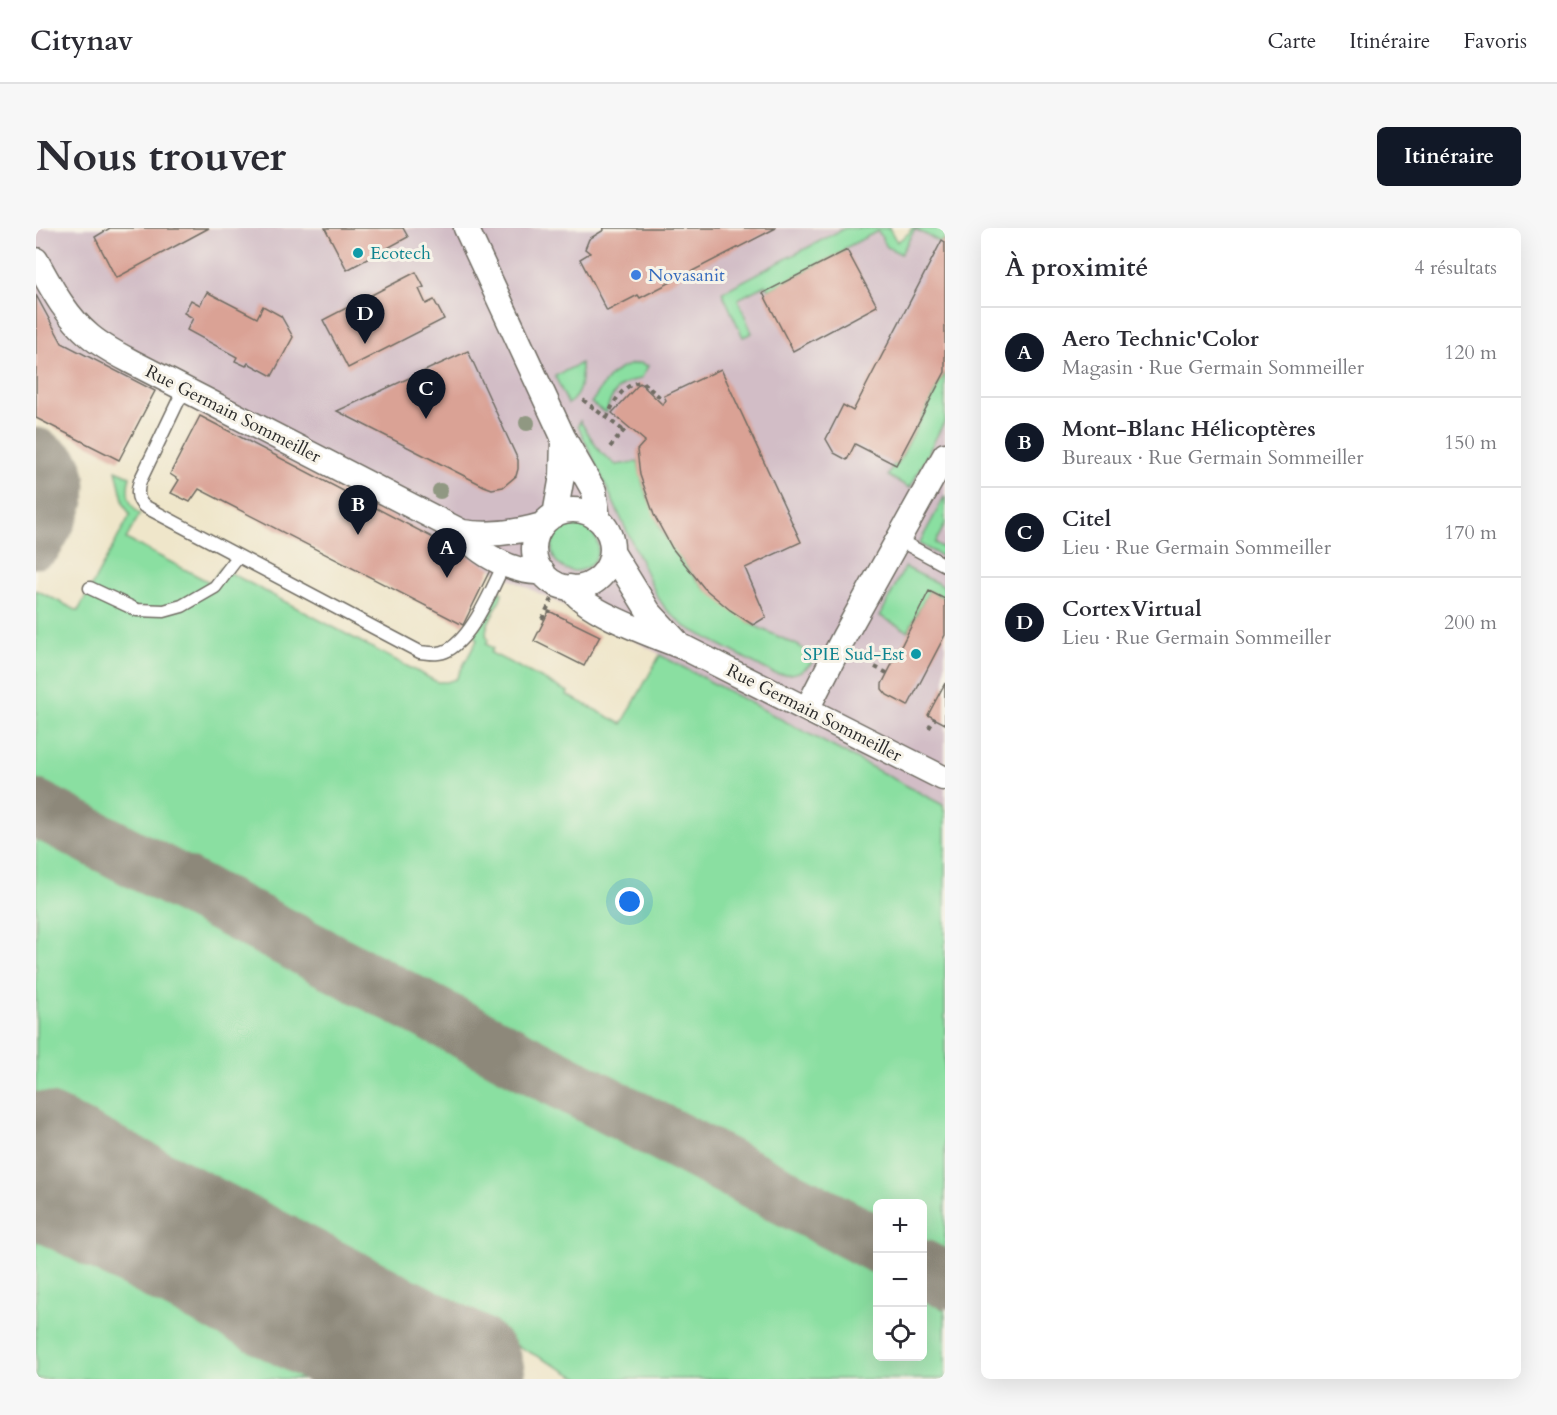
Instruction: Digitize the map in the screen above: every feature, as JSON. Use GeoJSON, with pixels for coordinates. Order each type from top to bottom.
{"type":"FeatureCollection","features":[{"type":"Feature","properties":{"kind":"street","name":"Rue Germain Sommeiller"},"geometry":{"type":"LineString","coordinates":[[466,228],[562,437],[594,491],[598,519]]}},
{"type":"Feature","properties":{"kind":"street","name":"Rue Germain Sommeiller"},"geometry":{"type":"LineString","coordinates":[[36,260],[68,314],[88,335],[134,363],[462,532],[500,572],[520,571],[558,582],[585,585],[598,578],[608,567],[612,552],[608,530],[598,519],[577,510],[562,512],[520,531],[496,534],[462,532]]}},
{"type":"Feature","properties":{"kind":"street","name":"Rue Germain Sommeiller"},"geometry":{"type":"LineString","coordinates":[[562,437],[563,467],[548,520],[536,538],[535,553],[558,582],[585,603],[644,632],[685,648],[943,778]]}},
{"type":"Feature","properties":{"kind":"street"},"geometry":{"type":"LineString","coordinates":[[807,709],[897,539],[945,455]]}},
{"type":"Feature","properties":{"kind":"street","name":"Rue Germain Sommeiller"},"geometry":{"type":"LineString","coordinates":[[612,552],[649,612],[665,632],[685,648]]}},
{"type":"Feature","properties":{"kind":"lane"},"geometry":{"type":"LineString","coordinates":[[184,389],[140,481],[139,500],[144,506],[420,652],[434,654],[448,650],[470,629],[500,572]]}},
{"type":"Feature","properties":{"kind":"lane"},"geometry":{"type":"LineString","coordinates":[[897,539],[945,565]]}},
{"type":"Feature","properties":{"kind":"lane"},"geometry":{"type":"LineString","coordinates":[[90,588],[137,610],[165,611],[182,606],[215,587],[238,557]]}},
{"type":"Feature","properties":{"kind":"lane"},"geometry":{"type":"LineString","coordinates":[[500,572],[507,589]]}},
{"type":"Feature","properties":{"kind":"path"},"geometry":{"type":"LineString","coordinates":[[606,418],[618,396],[637,382],[642,382],[662,399]]}},
{"type":"Feature","properties":{"kind":"path"},"geometry":{"type":"LineString","coordinates":[[583,400],[624,431]]}},
{"type":"Feature","properties":{"kind":"path"},"geometry":{"type":"LineString","coordinates":[[610,447],[627,427]]}},
{"type":"Feature","properties":{"kind":"path"},"geometry":{"type":"LineString","coordinates":[[542,620],[558,582]]}},
{"type":"Feature","properties":{"kind":"path"},"geometry":{"type":"LineString","coordinates":[[875,667],[886,673]]}},
{"type":"Feature","properties":{"kind":"path"},"geometry":{"type":"LineString","coordinates":[[929,728],[935,718]]}},
{"type":"Feature","properties":{"kind":"shaded area"},"geometry":{"type":"Polygon","coordinates":[[[36,228],[889,228],[896,242],[912,228],[945,228],[945,806],[622,634],[506,577],[155,391],[58,344],[36,303],[36,228]]]}},
{"type":"Feature","properties":{"kind":"green space"},"geometry":{"type":"Polygon","coordinates":[[[845,228],[889,228],[897,242],[912,228],[945,228],[945,242],[942,240],[940,242],[915,229],[901,254],[887,247],[878,231],[845,248],[843,252],[769,290],[765,285],[738,299],[752,333],[743,337],[722,292],[845,228]]]}},
{"type":"Feature","properties":{"kind":"green space"},"geometry":{"type":"Polygon","coordinates":[[[581,363],[579,391],[568,404],[555,376],[581,363]]]}},
{"type":"Feature","properties":{"kind":"green space"},"geometry":{"type":"Polygon","coordinates":[[[640,363],[648,366],[641,379],[627,382],[622,386],[614,394],[606,413],[591,403],[616,371],[640,363]]]}},
{"type":"Feature","properties":{"kind":"green space"},"geometry":{"type":"Polygon","coordinates":[[[945,372],[945,420],[910,488],[888,476],[894,464],[897,465],[945,372]]]}},
{"type":"Feature","properties":{"kind":"green space"},"geometry":{"type":"Polygon","coordinates":[[[580,421],[600,452],[616,465],[638,462],[643,485],[662,532],[704,588],[753,625],[799,646],[815,658],[807,667],[797,673],[773,673],[684,626],[665,608],[657,596],[578,426],[580,421]]]}},
{"type":"Feature","properties":{"kind":"green space"},"geometry":{"type":"Polygon","coordinates":[[[116,470],[130,476],[128,487],[130,502],[140,514],[126,539],[211,583],[221,568],[437,682],[456,679],[477,640],[474,635],[497,590],[502,593],[488,623],[486,635],[488,640],[486,644],[493,648],[491,653],[568,692],[567,695],[622,724],[660,655],[943,805],[945,816],[945,1252],[927,1242],[927,1199],[873,1199],[873,1215],[36,783],[36,590],[78,611],[130,515],[124,504],[116,470]]]}},
{"type":"Feature","properties":{"kind":"green space"},"geometry":{"type":"Polygon","coordinates":[[[945,496],[945,524],[935,543],[945,549],[945,558],[919,544],[945,496]]]}},
{"type":"Feature","properties":{"kind":"green space"},"geometry":{"type":"Polygon","coordinates":[[[575,525],[591,532],[598,548],[591,564],[575,571],[559,564],[552,548],[559,532],[575,525]]]}},
{"type":"Feature","properties":{"kind":"green space"},"geometry":{"type":"Polygon","coordinates":[[[905,567],[945,587],[945,599],[929,591],[908,631],[880,616],[905,567]]]}},
{"type":"Feature","properties":{"kind":"green space"},"geometry":{"type":"Polygon","coordinates":[[[36,836],[873,1273],[873,1361],[927,1361],[927,1300],[945,1310],[945,1379],[581,1379],[36,1095],[36,836]]]}},
{"type":"Feature","properties":{"kind":"green space"},"geometry":{"type":"Polygon","coordinates":[[[36,1234],[314,1379],[36,1379],[36,1234]]]}},
{"type":"Feature","properties":{"kind":"building"},"geometry":{"type":"Polygon","coordinates":[[[110,228],[209,228],[116,278],[95,237],[110,228]]]}},
{"type":"Feature","properties":{"kind":"building","name":"Ecotech"},"geometry":{"type":"Polygon","coordinates":[[[325,228],[403,228],[408,237],[347,270],[325,228]]]}},
{"type":"Feature","properties":{"kind":"building","name":"Novasanit"},"geometry":{"type":"Polygon","coordinates":[[[603,228],[776,228],[640,298],[638,295],[607,311],[580,259],[590,253],[585,249],[589,239],[604,230],[603,228]]]}},
{"type":"Feature","properties":{"kind":"building"},"geometry":{"type":"Polygon","coordinates":[[[942,240],[945,242],[945,372],[896,465],[855,444],[847,460],[834,453],[826,439],[843,405],[853,411],[942,240]]]}},
{"type":"Feature","properties":{"kind":"building"},"geometry":{"type":"Polygon","coordinates":[[[847,250],[877,306],[793,351],[763,293],[847,250]]]}},
{"type":"Feature","properties":{"kind":"building"},"geometry":{"type":"Polygon","coordinates":[[[416,272],[424,287],[419,289],[426,304],[434,300],[444,319],[348,368],[323,320],[416,272]]]}},
{"type":"Feature","properties":{"kind":"building"},"geometry":{"type":"Polygon","coordinates":[[[207,292],[257,318],[263,306],[281,316],[293,337],[272,376],[248,363],[246,366],[235,361],[237,357],[187,330],[193,318],[184,313],[191,300],[200,305],[207,292]]]}},
{"type":"Feature","properties":{"kind":"building"},"geometry":{"type":"Polygon","coordinates":[[[36,295],[62,343],[155,391],[119,460],[36,418],[36,295]]]}},
{"type":"Feature","properties":{"kind":"building"},"geometry":{"type":"Polygon","coordinates":[[[468,351],[518,460],[516,476],[503,487],[492,489],[484,486],[337,411],[468,351]]]}},
{"type":"Feature","properties":{"kind":"building"},"geometry":{"type":"Polygon","coordinates":[[[721,369],[801,542],[745,568],[766,617],[753,625],[730,610],[704,588],[672,548],[654,515],[640,475],[637,450],[645,441],[612,413],[640,383],[663,405],[666,400],[664,396],[721,369]]]}},
{"type":"Feature","properties":{"kind":"building"},"geometry":{"type":"Polygon","coordinates":[[[200,416],[491,568],[463,625],[199,489],[190,502],[171,493],[179,480],[170,474],[200,416]]]}},
{"type":"Feature","properties":{"kind":"building","name":"SPIE Sud-Est"},"geometry":{"type":"Polygon","coordinates":[[[929,591],[945,599],[945,635],[908,706],[887,695],[882,689],[882,684],[929,591]]]}},
{"type":"Feature","properties":{"kind":"building"},"geometry":{"type":"Polygon","coordinates":[[[549,611],[600,636],[584,666],[534,641],[549,611]]]}},
{"type":"Feature","properties":{"kind":"building"},"geometry":{"type":"Polygon","coordinates":[[[945,683],[945,724],[928,715],[945,683]]]}},
{"type":"Feature","properties":{"kind":"taxiway"},"geometry":{"type":"LineString","coordinates":[[36,456],[53,468],[58,487],[54,505],[36,540]]}},
{"type":"Feature","properties":{"kind":"taxiway"},"geometry":{"type":"LineString","coordinates":[[36,808],[873,1242]]}},
{"type":"Feature","properties":{"kind":"taxiway"},"geometry":{"type":"LineString","coordinates":[[927,1271],[945,1280]]}},
{"type":"Feature","properties":{"kind":"runway"},"geometry":{"type":"LineString","coordinates":[[36,1162],[455,1379]]}},
{"type":"Feature","properties":{"kind":"place","name":"Ecotech"},"geometry":{"type":"Point","coordinates":[358,253]}},
{"type":"Feature","properties":{"kind":"place","name":"Novasanit"},"geometry":{"type":"Point","coordinates":[636,275]}},
{"type":"Feature","properties":{"kind":"place","name":"CortexVirtual"},"geometry":{"type":"Point","coordinates":[365,344]}},
{"type":"Feature","properties":{"kind":"place","name":"Citel"},"geometry":{"type":"Point","coordinates":[426,419]}},
{"type":"Feature","properties":{"kind":"place","name":"Mont-Blanc Hélicoptères"},"geometry":{"type":"Point","coordinates":[358,535]}},
{"type":"Feature","properties":{"kind":"place","name":"Aero Technic'Color"},"geometry":{"type":"Point","coordinates":[447,578]}},
{"type":"Feature","properties":{"kind":"place","name":"SPIE Sud-Est"},"geometry":{"type":"Point","coordinates":[916,654]}}]}
